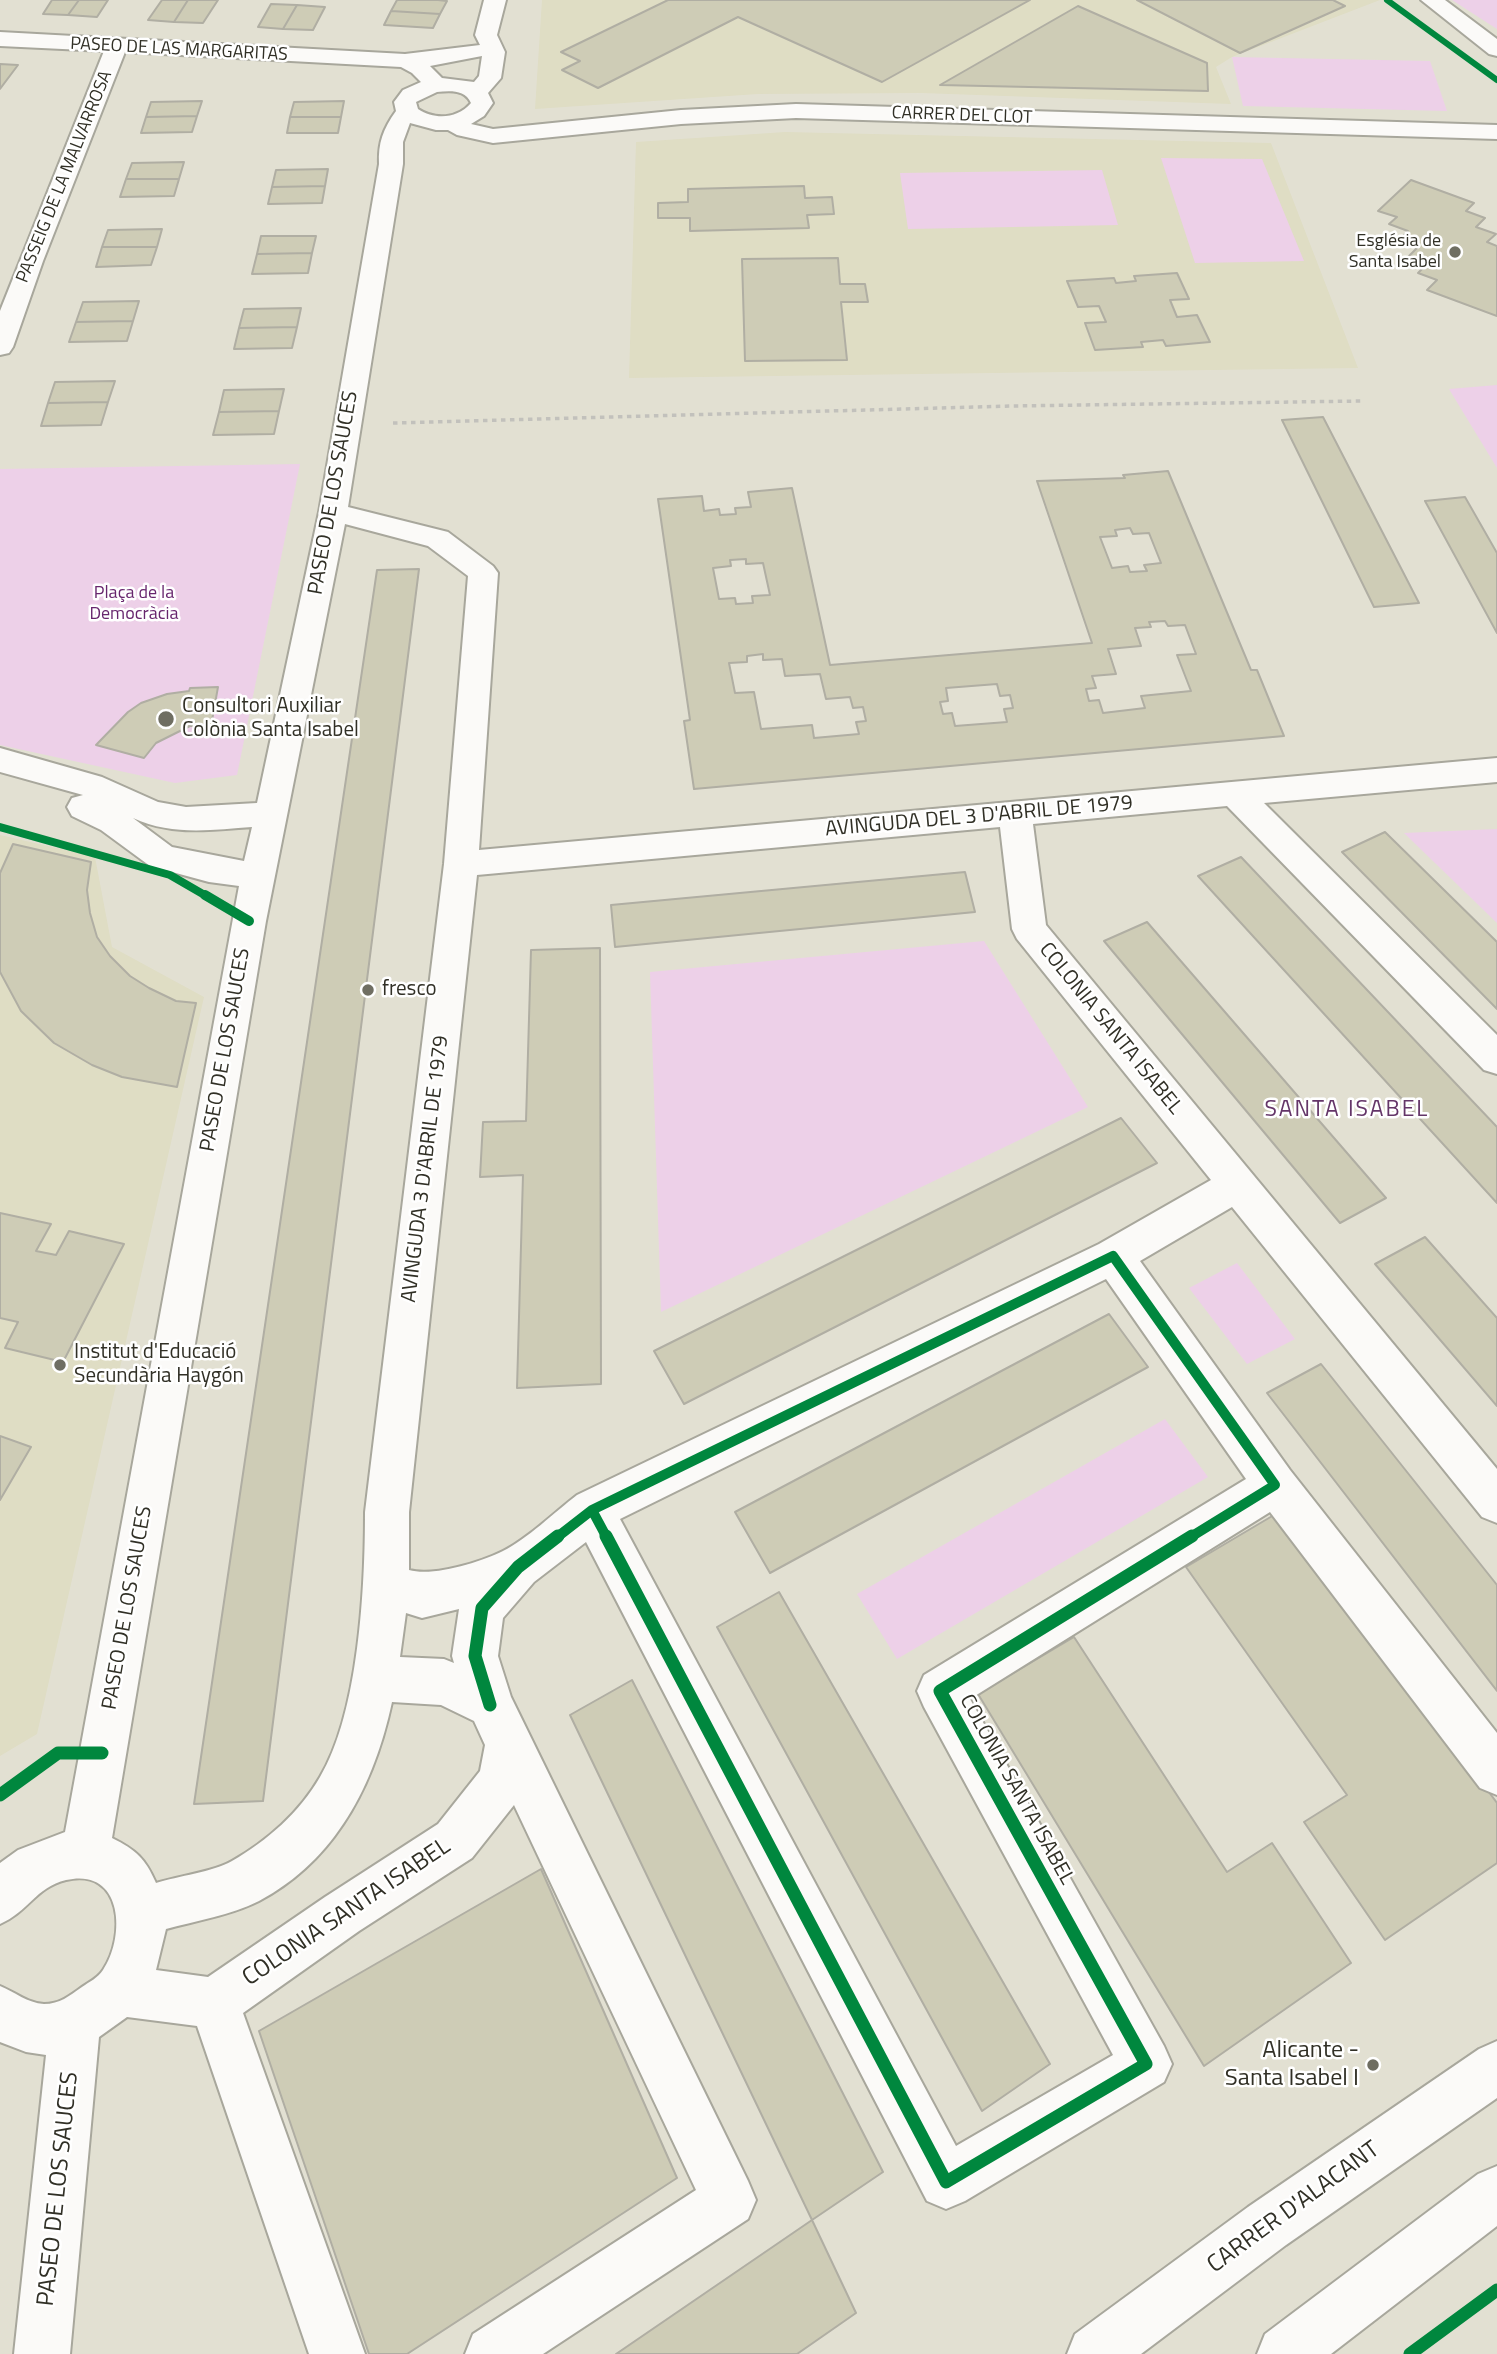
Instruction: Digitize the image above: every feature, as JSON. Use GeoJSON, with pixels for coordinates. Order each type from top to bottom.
{"type":"FeatureCollection","features":[{"type":"Feature","properties":{"kind":"street"},"geometry":{"type":"LineString","coordinates":[[442,84],[481,45],[495,0]]}},
{"type":"Feature","properties":{"kind":"street"},"geometry":{"type":"LineString","coordinates":[[1432,0],[1497,49]]}},
{"type":"Feature","properties":{"kind":"street","name":"PASEO DE LAS MARGARITAS"},"geometry":{"type":"LineString","coordinates":[[0,39],[359,61],[443,58],[481,45]]}},
{"type":"Feature","properties":{"kind":"street"},"geometry":{"type":"LineString","coordinates":[[422,142],[463,119],[478,100],[489,78],[494,52],[481,45]]}},
{"type":"Feature","properties":{"kind":"street","name":"PASSEIG DE LA MALVARROSA"},"geometry":{"type":"LineString","coordinates":[[0,347],[21,259],[117,46]]}},
{"type":"Feature","properties":{"kind":"street","name":"PASEO DE LAS MARGARITAS"},"geometry":{"type":"LineString","coordinates":[[359,61],[397,76],[408,105]]}},
{"type":"Feature","properties":{"kind":"street"},"geometry":{"type":"LineString","coordinates":[[405,61],[442,84]]}},
{"type":"Feature","properties":{"kind":"street"},"geometry":{"type":"LineString","coordinates":[[408,105],[415,92],[442,84],[460,85],[499,122],[526,131]]}},
{"type":"Feature","properties":{"kind":"street","name":"PASEO DE LOS SAUCES"},"geometry":{"type":"LineString","coordinates":[[85,1855],[257,876],[333,512],[422,142],[389,140],[408,105]]}},
{"type":"Feature","properties":{"kind":"street","name":"CARRER DEL CLOT"},"geometry":{"type":"LineString","coordinates":[[408,105],[422,142],[464,130],[493,136],[681,117],[796,111],[1490,129]]}},
{"type":"Feature","properties":{"kind":"street"},"geometry":{"type":"LineString","coordinates":[[422,142],[493,136]]}},
{"type":"Feature","properties":{"kind":"street","name":"AVINGUDA 3 D'ABRIL DE 1979"},"geometry":{"type":"LineString","coordinates":[[333,512],[438,539],[483,573],[461,864],[387,1512],[387,1586],[374,1678]]}},
{"type":"Feature","properties":{"kind":"street"},"geometry":{"type":"LineString","coordinates":[[0,760],[90,785],[152,813],[186,819],[272,814]]}},
{"type":"Feature","properties":{"kind":"street","name":"AVINGUDA DEL 3 D'ABRIL DE 1979"},"geometry":{"type":"LineString","coordinates":[[461,864],[1015,816],[1233,792],[1497,770]]}},
{"type":"Feature","properties":{"kind":"street"},"geometry":{"type":"LineString","coordinates":[[0,783],[78,804],[113,821],[162,857],[209,869],[257,876]]}},
{"type":"Feature","properties":{"kind":"street"},"geometry":{"type":"LineString","coordinates":[[1233,792],[1497,1059]]}},
{"type":"Feature","properties":{"kind":"street","name":"COLONIA SANTA ISABEL"},"geometry":{"type":"LineString","coordinates":[[1015,816],[1029,929],[1497,1502]]}},
{"type":"Feature","properties":{"kind":"street","name":"COLONIA SANTA ISABEL"},"geometry":{"type":"LineString","coordinates":[[493,2354],[729,2200],[499,1724],[475,1656],[482,1608],[518,1567],[592,1510],[1113,1256],[1237,1184]]}},
{"type":"Feature","properties":{"kind":"street"},"geometry":{"type":"LineString","coordinates":[[1113,1256],[1275,1485],[1497,1771]]}},
{"type":"Feature","properties":{"kind":"street","name":"COLONIA SANTA ISABEL"},"geometry":{"type":"LineString","coordinates":[[592,1510],[946,2182],[1146,2064],[940,1691],[1275,1485]]}},
{"type":"Feature","properties":{"kind":"street","name":"COLONIA SANTA ISABEL"},"geometry":{"type":"LineString","coordinates":[[387,1586],[422,1595],[464,1586],[518,1567]]}},
{"type":"Feature","properties":{"kind":"street"},"geometry":{"type":"LineString","coordinates":[[143,1911],[242,1883],[298,1844],[337,1794],[362,1733],[374,1678],[444,1682],[499,1724]]}},
{"type":"Feature","properties":{"kind":"street","name":"COLONIA SANTA ISABEL"},"geometry":{"type":"LineString","coordinates":[[214,2003],[342,1914],[455,1841],[502,1782],[499,1724]]}},
{"type":"Feature","properties":{"kind":"street"},"geometry":{"type":"LineString","coordinates":[[0,1899],[32,1868],[66,1854],[99,1856],[123,1868],[143,1911],[139,1956],[119,1991],[75,2025],[45,2031],[6,2019],[0,2011]]}},
{"type":"Feature","properties":{"kind":"street"},"geometry":{"type":"LineString","coordinates":[[119,1991],[214,2003],[337,2354]]}},
{"type":"Feature","properties":{"kind":"street","name":"PASEO DE LOS SAUCES"},"geometry":{"type":"LineString","coordinates":[[42,2354],[75,2025]]}},
{"type":"Feature","properties":{"kind":"street","name":"CARRER D'ALACANT"},"geometry":{"type":"LineString","coordinates":[[1095,2354],[1267,2226],[1497,2067]]}},
{"type":"Feature","properties":{"kind":"street"},"geometry":{"type":"LineString","coordinates":[[1285,2354],[1497,2193]]}},
{"type":"Feature","properties":{"kind":"path"},"geometry":{"type":"LineString","coordinates":[[393,423],[1011,406],[1363,401]]}},
{"type":"Feature","properties":{"kind":"shaded area"},"geometry":{"type":"Polygon","coordinates":[[[542,0],[1380,0],[1232,57],[1216,67],[1231,104],[921,93],[758,94],[535,109],[542,0]]]}},
{"type":"Feature","properties":{"kind":"shaded area"},"geometry":{"type":"Polygon","coordinates":[[[785,132],[1271,143],[1358,368],[629,378],[636,142],[785,132]]]}},
{"type":"Feature","properties":{"kind":"shaded area","name":"Institut d'Educació Secundària Haygón"},"geometry":{"type":"Polygon","coordinates":[[[0,835],[95,857],[112,947],[204,997],[37,1734],[0,1756],[0,835]]]}},
{"type":"Feature","properties":{"kind":"green space"},"geometry":{"type":"Polygon","coordinates":[[[1452,0],[1497,0],[1497,29],[1452,0]]]}},
{"type":"Feature","properties":{"kind":"green space"},"geometry":{"type":"Polygon","coordinates":[[[1232,57],[1430,61],[1447,111],[1243,106],[1232,57]]]}},
{"type":"Feature","properties":{"kind":"green space"},"geometry":{"type":"Polygon","coordinates":[[[1161,158],[1262,159],[1304,261],[1195,263],[1161,158]]]}},
{"type":"Feature","properties":{"kind":"green space"},"geometry":{"type":"Polygon","coordinates":[[[1102,170],[1118,225],[908,229],[900,173],[1102,170]]]}},
{"type":"Feature","properties":{"kind":"green space"},"geometry":{"type":"Polygon","coordinates":[[[1497,385],[1497,468],[1449,389],[1497,385]]]}},
{"type":"Feature","properties":{"kind":"green space","name":"Plaça de la Democràcia"},"geometry":{"type":"Polygon","coordinates":[[[300,464],[237,775],[175,783],[0,745],[0,469],[300,464]]]}},
{"type":"Feature","properties":{"kind":"green space"},"geometry":{"type":"Polygon","coordinates":[[[1497,829],[1497,923],[1404,833],[1497,829]]]}},
{"type":"Feature","properties":{"kind":"green space"},"geometry":{"type":"Polygon","coordinates":[[[984,941],[1088,1107],[661,1312],[650,972],[984,941]]]}},
{"type":"Feature","properties":{"kind":"green space"},"geometry":{"type":"Polygon","coordinates":[[[1237,1263],[1295,1339],[1247,1364],[1189,1288],[1237,1263]]]}},
{"type":"Feature","properties":{"kind":"green space"},"geometry":{"type":"Polygon","coordinates":[[[1165,1419],[1208,1477],[897,1659],[857,1594],[1165,1419]]]}},
{"type":"Feature","properties":{"kind":"building"},"geometry":{"type":"Polygon","coordinates":[[[52,0],[79,0],[68,15],[43,14],[52,0]]]}},
{"type":"Feature","properties":{"kind":"building"},"geometry":{"type":"Polygon","coordinates":[[[79,0],[108,0],[97,17],[68,15],[79,0]]]}},
{"type":"Feature","properties":{"kind":"building"},"geometry":{"type":"Polygon","coordinates":[[[162,0],[188,0],[174,22],[148,20],[162,0]]]}},
{"type":"Feature","properties":{"kind":"building"},"geometry":{"type":"Polygon","coordinates":[[[188,0],[218,0],[203,23],[174,22],[188,0]]]}},
{"type":"Feature","properties":{"kind":"building"},"geometry":{"type":"Polygon","coordinates":[[[397,0],[447,1],[440,14],[391,11],[397,0]]]}},
{"type":"Feature","properties":{"kind":"building"},"geometry":{"type":"Polygon","coordinates":[[[668,0],[1030,0],[882,82],[738,17],[598,88],[562,70],[580,61],[561,52],[668,0]]]}},
{"type":"Feature","properties":{"kind":"building"},"geometry":{"type":"Polygon","coordinates":[[[1137,0],[1333,0],[1345,6],[1240,53],[1137,0]]]}},
{"type":"Feature","properties":{"kind":"building"},"geometry":{"type":"Polygon","coordinates":[[[271,4],[297,5],[283,29],[258,27],[271,4]]]}},
{"type":"Feature","properties":{"kind":"building"},"geometry":{"type":"Polygon","coordinates":[[[297,5],[325,7],[313,30],[283,29],[297,5]]]}},
{"type":"Feature","properties":{"kind":"building"},"geometry":{"type":"Polygon","coordinates":[[[1078,6],[1207,63],[1208,91],[940,85],[1078,6]]]}},
{"type":"Feature","properties":{"kind":"building"},"geometry":{"type":"Polygon","coordinates":[[[391,11],[440,14],[433,28],[384,25],[391,11]]]}},
{"type":"Feature","properties":{"kind":"building"},"geometry":{"type":"Polygon","coordinates":[[[0,64],[18,65],[0,89],[0,64]]]}},
{"type":"Feature","properties":{"kind":"building"},"geometry":{"type":"Polygon","coordinates":[[[202,101],[197,116],[146,117],[151,102],[202,101]]]}},
{"type":"Feature","properties":{"kind":"building"},"geometry":{"type":"Polygon","coordinates":[[[344,101],[341,117],[290,117],[294,102],[344,101]]]}},
{"type":"Feature","properties":{"kind":"building"},"geometry":{"type":"Polygon","coordinates":[[[197,116],[192,132],[141,133],[146,117],[197,116]]]}},
{"type":"Feature","properties":{"kind":"building"},"geometry":{"type":"Polygon","coordinates":[[[290,117],[341,117],[338,133],[287,133],[290,117]]]}},
{"type":"Feature","properties":{"kind":"building"},"geometry":{"type":"Polygon","coordinates":[[[184,162],[179,179],[126,179],[132,163],[184,162]]]}},
{"type":"Feature","properties":{"kind":"building"},"geometry":{"type":"Polygon","coordinates":[[[328,169],[325,186],[272,187],[276,170],[328,169]]]}},
{"type":"Feature","properties":{"kind":"building"},"geometry":{"type":"Polygon","coordinates":[[[126,179],[179,179],[174,196],[120,197],[126,179]]]}},
{"type":"Feature","properties":{"kind":"building","name":"Església de Santa Isabel"},"geometry":{"type":"Polygon","coordinates":[[[1411,180],[1474,203],[1466,211],[1485,218],[1476,227],[1496,234],[1487,242],[1497,246],[1497,316],[1427,290],[1437,280],[1418,273],[1427,264],[1408,257],[1417,248],[1398,241],[1408,231],[1389,224],[1397,217],[1378,211],[1411,180]]]}},
{"type":"Feature","properties":{"kind":"building"},"geometry":{"type":"Polygon","coordinates":[[[325,186],[322,203],[268,204],[272,187],[325,186]]]}},
{"type":"Feature","properties":{"kind":"building"},"geometry":{"type":"Polygon","coordinates":[[[804,186],[805,198],[832,197],[834,214],[807,215],[809,228],[690,231],[690,218],[658,218],[658,203],[688,202],[688,189],[804,186]]]}},
{"type":"Feature","properties":{"kind":"building"},"geometry":{"type":"Polygon","coordinates":[[[162,229],[157,247],[102,247],[108,230],[162,229]]]}},
{"type":"Feature","properties":{"kind":"building"},"geometry":{"type":"Polygon","coordinates":[[[261,236],[316,236],[312,253],[257,254],[261,236]]]}},
{"type":"Feature","properties":{"kind":"building"},"geometry":{"type":"Polygon","coordinates":[[[102,247],[157,247],[151,265],[96,267],[102,247]]]}},
{"type":"Feature","properties":{"kind":"building"},"geometry":{"type":"Polygon","coordinates":[[[312,253],[308,273],[252,274],[257,254],[312,253]]]}},
{"type":"Feature","properties":{"kind":"building"},"geometry":{"type":"Polygon","coordinates":[[[838,258],[840,284],[865,284],[868,302],[841,302],[847,360],[745,361],[742,259],[838,258]]]}},
{"type":"Feature","properties":{"kind":"building"},"geometry":{"type":"Polygon","coordinates":[[[1177,273],[1189,299],[1170,300],[1177,317],[1197,315],[1210,342],[1166,346],[1163,340],[1141,342],[1143,347],[1095,350],[1085,323],[1106,322],[1099,306],[1078,307],[1067,281],[1114,278],[1116,283],[1136,281],[1134,276],[1177,273]]]}},
{"type":"Feature","properties":{"kind":"building"},"geometry":{"type":"Polygon","coordinates":[[[139,301],[133,321],[76,322],[83,302],[139,301]]]}},
{"type":"Feature","properties":{"kind":"building"},"geometry":{"type":"Polygon","coordinates":[[[301,308],[297,327],[239,328],[244,309],[301,308]]]}},
{"type":"Feature","properties":{"kind":"building"},"geometry":{"type":"Polygon","coordinates":[[[133,321],[127,341],[69,342],[76,322],[133,321]]]}},
{"type":"Feature","properties":{"kind":"building"},"geometry":{"type":"Polygon","coordinates":[[[297,327],[292,348],[234,349],[239,328],[297,327]]]}},
{"type":"Feature","properties":{"kind":"building"},"geometry":{"type":"Polygon","coordinates":[[[115,381],[108,402],[48,403],[55,382],[115,381]]]}},
{"type":"Feature","properties":{"kind":"building"},"geometry":{"type":"Polygon","coordinates":[[[284,389],[279,411],[219,412],[224,390],[284,389]]]}},
{"type":"Feature","properties":{"kind":"building"},"geometry":{"type":"Polygon","coordinates":[[[108,402],[101,425],[41,426],[48,403],[108,402]]]}},
{"type":"Feature","properties":{"kind":"building"},"geometry":{"type":"Polygon","coordinates":[[[279,411],[274,434],[213,435],[219,412],[279,411]]]}},
{"type":"Feature","properties":{"kind":"building"},"geometry":{"type":"Polygon","coordinates":[[[1323,417],[1419,603],[1374,607],[1282,420],[1323,417]]]}},
{"type":"Feature","properties":{"kind":"building"},"geometry":{"type":"Polygon","coordinates":[[[1168,471],[1251,670],[1257,670],[1284,736],[694,789],[684,721],[690,720],[658,499],[702,496],[704,511],[719,509],[720,515],[736,514],[735,508],[751,507],[748,492],[792,488],[830,665],[1092,643],[1037,481],[1125,478],[1123,475],[1168,471]],[[1130,528],[1115,530],[1117,536],[1100,537],[1112,568],[1128,566],[1130,572],[1147,571],[1144,565],[1161,563],[1149,533],[1133,534],[1130,528]],[[746,559],[730,560],[731,566],[713,568],[719,599],[735,598],[736,604],[753,603],[752,596],[770,595],[763,563],[746,564],[746,559]],[[1165,621],[1149,622],[1151,627],[1135,628],[1141,646],[1108,649],[1116,674],[1092,676],[1096,688],[1086,689],[1089,701],[1099,700],[1103,713],[1145,708],[1141,696],[1191,691],[1177,655],[1196,654],[1185,625],[1168,626],[1165,621]],[[763,654],[747,656],[747,662],[729,663],[735,693],[754,692],[761,729],[812,725],[814,738],[859,734],[856,722],[866,721],[863,707],[853,708],[850,697],[826,699],[820,674],[785,676],[782,659],[763,660],[763,654]],[[997,684],[946,688],[948,701],[940,702],[943,714],[952,713],[955,726],[1007,722],[1004,709],[1013,708],[1010,695],[1000,696],[997,684]]]}},
{"type":"Feature","properties":{"kind":"building"},"geometry":{"type":"Polygon","coordinates":[[[1465,497],[1497,553],[1497,633],[1425,501],[1465,497]]]}},
{"type":"Feature","properties":{"kind":"building"},"geometry":{"type":"Polygon","coordinates":[[[419,569],[263,1801],[194,1804],[377,570],[419,569]]]}},
{"type":"Feature","properties":{"kind":"building","name":"Consultori Auxiliar Colònia Santa Isabel"},"geometry":{"type":"Polygon","coordinates":[[[218,687],[211,726],[190,726],[156,743],[144,758],[96,745],[128,712],[141,703],[167,694],[189,691],[190,688],[218,687]]]}},
{"type":"Feature","properties":{"kind":"building"},"geometry":{"type":"Polygon","coordinates":[[[1385,832],[1497,942],[1497,1009],[1342,852],[1385,832]]]}},
{"type":"Feature","properties":{"kind":"building"},"geometry":{"type":"Polygon","coordinates":[[[13,844],[91,862],[87,890],[90,913],[97,937],[110,956],[130,976],[149,988],[176,1001],[196,1003],[177,1087],[122,1077],[92,1065],[54,1043],[21,1011],[0,972],[0,873],[13,844]]]}},
{"type":"Feature","properties":{"kind":"building"},"geometry":{"type":"Polygon","coordinates":[[[1241,857],[1497,1127],[1497,1203],[1198,876],[1241,857]]]}},
{"type":"Feature","properties":{"kind":"building"},"geometry":{"type":"Polygon","coordinates":[[[965,872],[975,912],[615,947],[611,905],[965,872]]]}},
{"type":"Feature","properties":{"kind":"building"},"geometry":{"type":"Polygon","coordinates":[[[1147,922],[1386,1198],[1340,1223],[1104,941],[1147,922]]]}},
{"type":"Feature","properties":{"kind":"building"},"geometry":{"type":"Polygon","coordinates":[[[600,948],[601,1384],[517,1388],[523,1175],[480,1177],[483,1122],[526,1121],[531,950],[600,948]]]}},
{"type":"Feature","properties":{"kind":"building"},"geometry":{"type":"Polygon","coordinates":[[[1121,1118],[1157,1163],[684,1404],[654,1351],[1121,1118]]]}},
{"type":"Feature","properties":{"kind":"building"},"geometry":{"type":"Polygon","coordinates":[[[0,1213],[51,1224],[36,1251],[56,1255],[69,1231],[124,1244],[63,1362],[5,1348],[18,1322],[0,1318],[0,1213]]]}},
{"type":"Feature","properties":{"kind":"building"},"geometry":{"type":"Polygon","coordinates":[[[1425,1237],[1497,1318],[1497,1406],[1375,1264],[1425,1237]]]}},
{"type":"Feature","properties":{"kind":"building"},"geometry":{"type":"Polygon","coordinates":[[[1109,1314],[1148,1367],[770,1573],[735,1512],[1109,1314]]]}},
{"type":"Feature","properties":{"kind":"building"},"geometry":{"type":"Polygon","coordinates":[[[1321,1364],[1497,1585],[1497,1691],[1267,1393],[1321,1364]]]}},
{"type":"Feature","properties":{"kind":"building"},"geometry":{"type":"Polygon","coordinates":[[[0,1436],[31,1447],[0,1500],[0,1436]]]}},
{"type":"Feature","properties":{"kind":"building"},"geometry":{"type":"Polygon","coordinates":[[[1279,1512],[1497,1803],[1497,1863],[1385,1940],[1304,1822],[1347,1795],[1186,1567],[1279,1512]]]}},
{"type":"Feature","properties":{"kind":"building"},"geometry":{"type":"Polygon","coordinates":[[[779,1592],[1050,2064],[982,2111],[717,1627],[779,1592]]]}},
{"type":"Feature","properties":{"kind":"building"},"geometry":{"type":"Polygon","coordinates":[[[1074,1637],[1227,1872],[1272,1843],[1351,1963],[1204,2066],[978,1694],[1074,1637]]]}},
{"type":"Feature","properties":{"kind":"building"},"geometry":{"type":"Polygon","coordinates":[[[632,1680],[883,2172],[812,2220],[570,1715],[632,1680]]]}},
{"type":"Feature","properties":{"kind":"building"},"geometry":{"type":"Polygon","coordinates":[[[541,1869],[677,2178],[407,2354],[369,2354],[259,2031],[541,1869]]]}},
{"type":"Feature","properties":{"kind":"building"},"geometry":{"type":"Polygon","coordinates":[[[812,2220],[856,2313],[797,2354],[616,2354],[812,2220]]]}},
{"type":"Feature","properties":{"kind":"cycle path"},"geometry":{"type":"LineString","coordinates":[[1387,0],[1497,80]]}},
{"type":"Feature","properties":{"kind":"cycle path"},"geometry":{"type":"LineString","coordinates":[[0,827],[170,875],[249,921]]}},
{"type":"Feature","properties":{"kind":"cycle path"},"geometry":{"type":"LineString","coordinates":[[490,1705],[475,1656],[482,1608],[518,1567],[592,1510],[1113,1256],[1275,1485],[940,1691],[1146,2064],[946,2182],[592,1510]]}},
{"type":"Feature","properties":{"kind":"cycle path"},"geometry":{"type":"LineString","coordinates":[[0,1795],[58,1753],[102,1753]]}},
{"type":"Feature","properties":{"kind":"cycle path"},"geometry":{"type":"LineString","coordinates":[[1410,2354],[1497,2290]]}},
{"type":"Feature","properties":{"kind":"place","name":"Església de Santa Isabel"},"geometry":{"type":"Point","coordinates":[1455,252]}},
{"type":"Feature","properties":{"kind":"place","name":"Consultori Auxiliar Colònia Santa Isabel"},"geometry":{"type":"Point","coordinates":[166,719]}},
{"type":"Feature","properties":{"kind":"place","name":"fresco"},"geometry":{"type":"Point","coordinates":[368,990]}},
{"type":"Feature","properties":{"kind":"place","name":"Institut d'Educació Secundària Haygón"},"geometry":{"type":"Point","coordinates":[60,1365]}},
{"type":"Feature","properties":{"kind":"place","name":"Alicante - Santa Isabel I"},"geometry":{"type":"Point","coordinates":[1373,2065]}},
{"type":"Feature","properties":{"kind":"district","name":"SANTA ISABEL"},"geometry":{"type":"Point","coordinates":[1347,1110]}}]}
